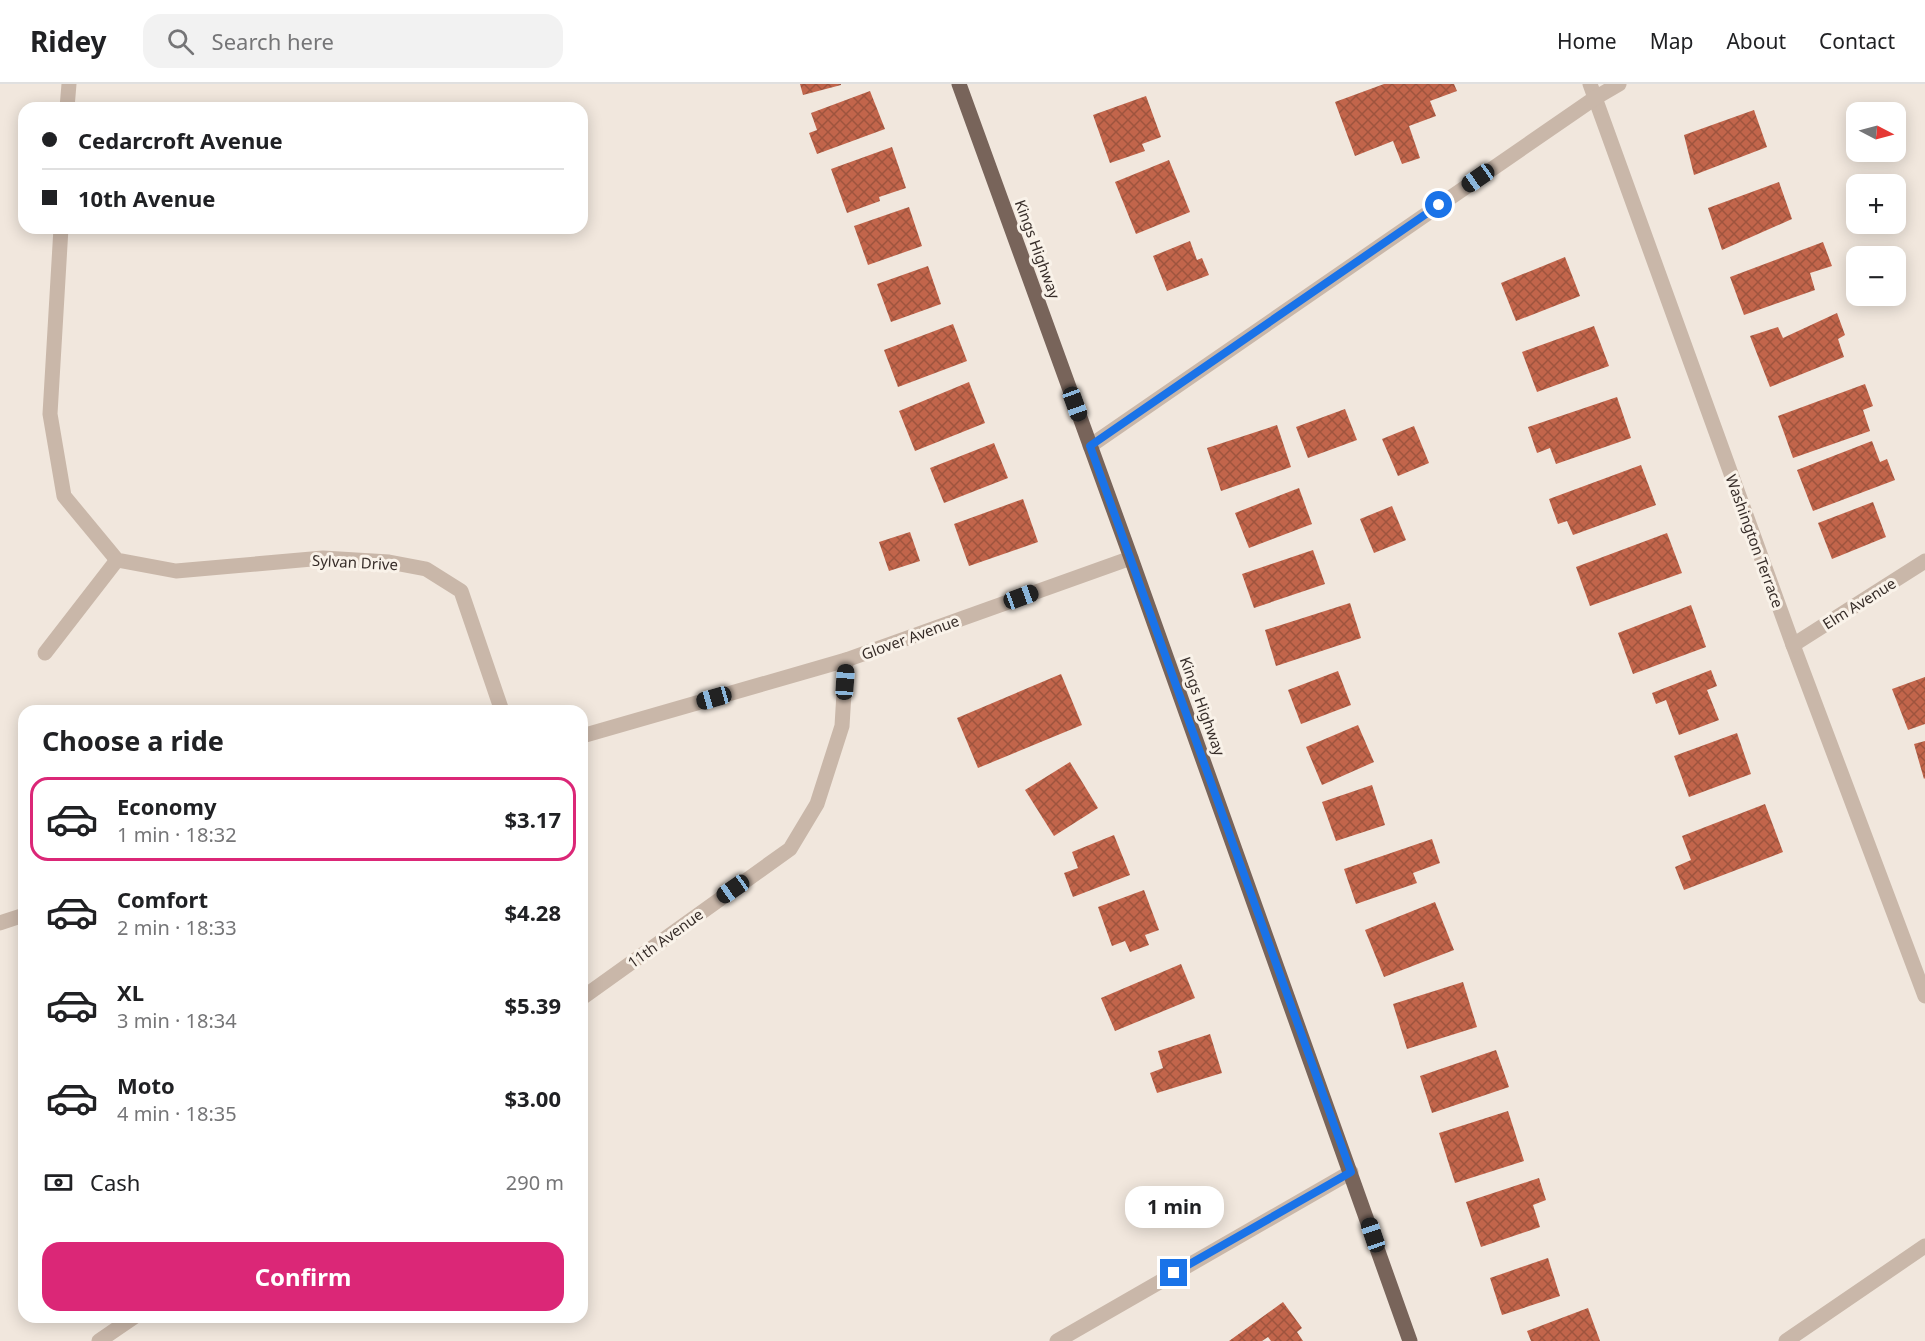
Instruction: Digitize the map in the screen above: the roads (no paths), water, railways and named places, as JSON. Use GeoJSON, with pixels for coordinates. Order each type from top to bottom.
{"type":"FeatureCollection","features":[{"type":"Feature","properties":{"kind":"main road","name":"Kings Highway"},"geometry":{"type":"LineString","coordinates":[[959,84],[1131,558],[1410,1341]]}},
{"type":"Feature","properties":{"kind":"street"},"geometry":{"type":"LineString","coordinates":[[68,102],[69,84]]}},
{"type":"Feature","properties":{"kind":"street"},"geometry":{"type":"LineString","coordinates":[[1090,446],[1592,91],[1619,84]]}},
{"type":"Feature","properties":{"kind":"street","name":"Washington Terrace"},"geometry":{"type":"LineString","coordinates":[[1592,91],[1793,645],[1925,996]]}},
{"type":"Feature","properties":{"kind":"street"},"geometry":{"type":"LineString","coordinates":[[45,653],[117,560],[64,496],[50,414],[61,234]]}},
{"type":"Feature","properties":{"kind":"street","name":"Sylvan Drive"},"geometry":{"type":"LineString","coordinates":[[117,560],[176,571],[323,558],[389,562],[426,569],[461,591],[500,705]]}},
{"type":"Feature","properties":{"kind":"street","name":"Glover Avenue"},"geometry":{"type":"LineString","coordinates":[[588,734],[846,660],[1131,558]]}},
{"type":"Feature","properties":{"kind":"street","name":"Elm Avenue"},"geometry":{"type":"LineString","coordinates":[[1793,645],[1925,561]]}},
{"type":"Feature","properties":{"kind":"street","name":"11th Avenue"},"geometry":{"type":"LineString","coordinates":[[588,994],[790,849],[817,804],[842,726],[846,660]]}},
{"type":"Feature","properties":{"kind":"street"},"geometry":{"type":"LineString","coordinates":[[0,923],[18,917]]}},
{"type":"Feature","properties":{"kind":"street"},"geometry":{"type":"LineString","coordinates":[[1057,1341],[1351,1172]]}},
{"type":"Feature","properties":{"kind":"street"},"geometry":{"type":"LineString","coordinates":[[1786,1341],[1925,1246]]}},
{"type":"Feature","properties":{"kind":"street"},"geometry":{"type":"LineString","coordinates":[[99,1341],[125,1323]]}}]}
